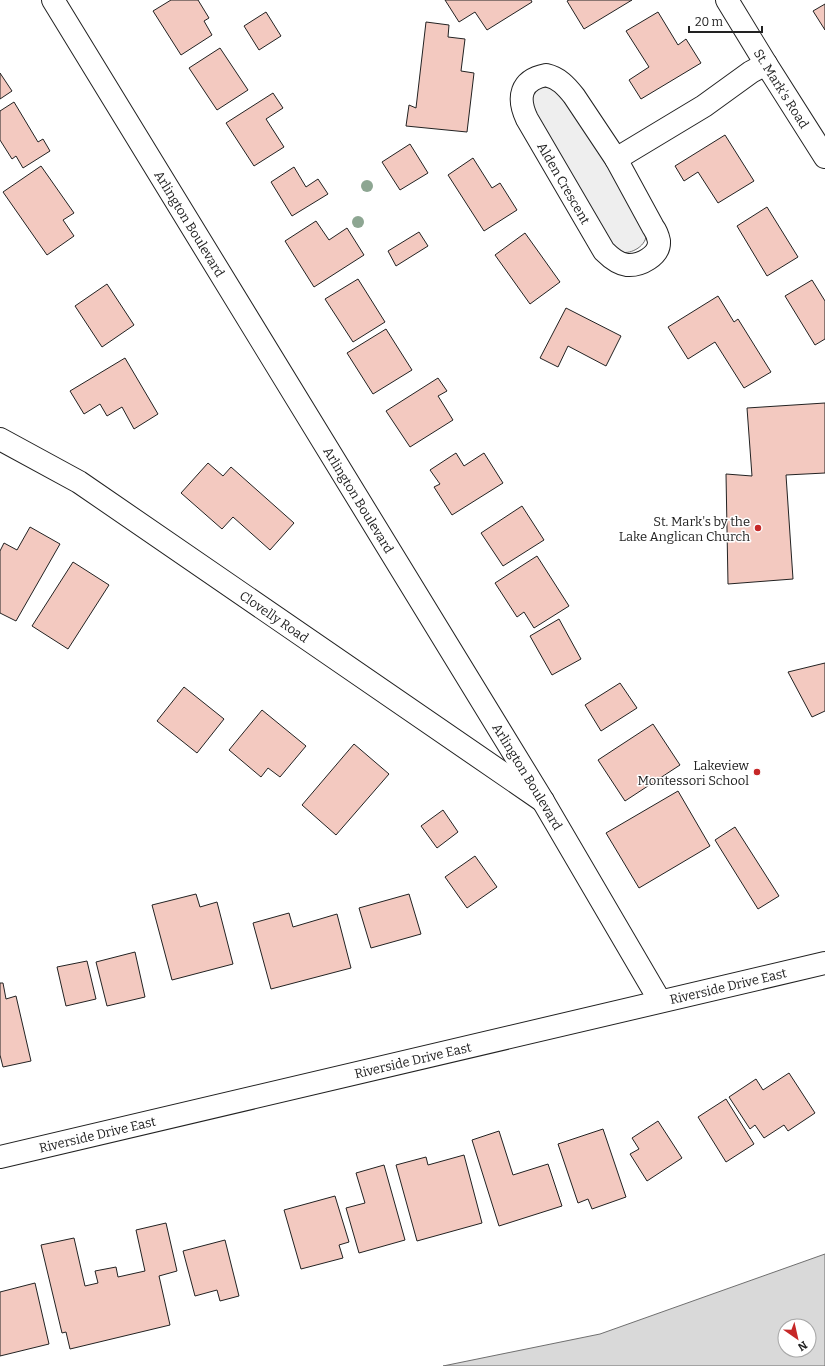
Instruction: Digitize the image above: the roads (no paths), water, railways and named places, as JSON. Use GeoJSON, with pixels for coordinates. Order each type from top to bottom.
{"type":"FeatureCollection","features":[{"type":"Feature","properties":{"kind":"street","name":"Arlington Boulevard"},"geometry":{"type":"LineString","coordinates":[[53,0],[543,801],[660,1001]]}},
{"type":"Feature","properties":{"kind":"street","name":"St. Mark's Road"},"geometry":{"type":"LineString","coordinates":[[727,0],[825,157]]}},
{"type":"Feature","properties":{"kind":"street"},"geometry":{"type":"LineString","coordinates":[[616,159],[704,106],[751,72],[766,64]]}},
{"type":"Feature","properties":{"kind":"street","name":"Alden Crescent"},"geometry":{"type":"LineString","coordinates":[[546,75],[558,79],[574,96],[616,159],[657,234],[659,242],[655,253],[647,260],[638,264],[628,265],[618,262],[604,251],[523,110],[521,101],[522,92],[527,85],[533,80],[546,75]]}},
{"type":"Feature","properties":{"kind":"street","name":"Clovelly Road"},"geometry":{"type":"LineString","coordinates":[[0,439],[79,482],[543,801]]}},
{"type":"Feature","properties":{"kind":"street","name":"Riverside Drive East"},"geometry":{"type":"LineString","coordinates":[[0,1157],[825,962]]}},
{"type":"Feature","properties":{"kind":"place","name":"St. Mark's by the Lake Anglican Church"},"geometry":{"type":"Point","coordinates":[758,528]}},
{"type":"Feature","properties":{"kind":"place","name":"Lakeview Montessori School"},"geometry":{"type":"Point","coordinates":[757,772]}}]}
